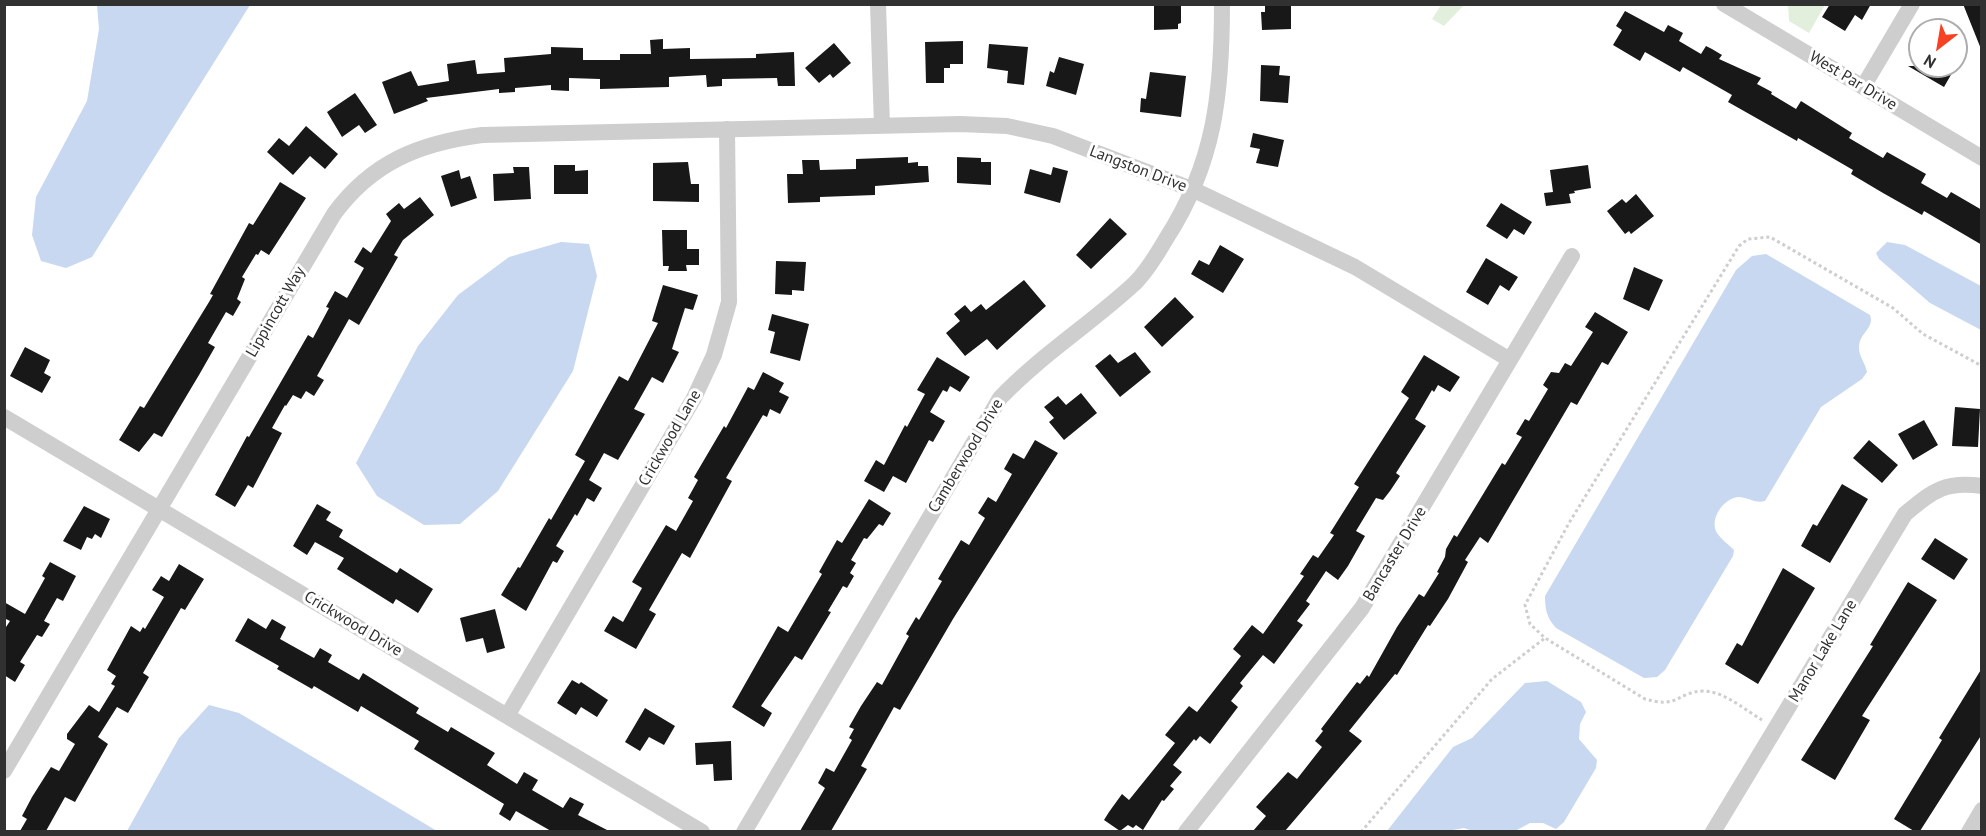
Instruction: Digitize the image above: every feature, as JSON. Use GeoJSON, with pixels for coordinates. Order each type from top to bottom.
{"type":"FeatureCollection","features":[{"type":"Feature","properties":{"kind":"street"},"geometry":{"type":"LineString","coordinates":[[878,4],[882,126]]}},
{"type":"Feature","properties":{"kind":"street","name":"Camberwood Drive"},"geometry":{"type":"LineString","coordinates":[[744,831],[1000,398],[1018,379],[1137,281],[1181,217],[1208,152],[1220,91],[1222,4]]}},
{"type":"Feature","properties":{"kind":"street","name":"West Par Drive"},"geometry":{"type":"LineString","coordinates":[[1724,4],[1982,158]]}},
{"type":"Feature","properties":{"kind":"street"},"geometry":{"type":"LineString","coordinates":[[1863,87],[1912,4]]}},
{"type":"Feature","properties":{"kind":"street","name":"Langston Drive"},"geometry":{"type":"LineString","coordinates":[[727,129],[967,124],[1022,129],[1068,141],[1194,190],[1355,267],[1510,360]]}},
{"type":"Feature","properties":{"kind":"street","name":"Lippincott Way"},"geometry":{"type":"LineString","coordinates":[[4,771],[326,227],[348,197],[376,171],[416,149],[467,136],[727,129]]}},
{"type":"Feature","properties":{"kind":"street","name":"Crickwood Lane"},"geometry":{"type":"LineString","coordinates":[[507,716],[694,398],[714,356],[729,302],[727,129]]}},
{"type":"Feature","properties":{"kind":"street","name":"Bancaster Drive"},"geometry":{"type":"LineString","coordinates":[[1186,831],[1358,614],[1572,256]]}},
{"type":"Feature","properties":{"kind":"street","name":"Crickwood Drive"},"geometry":{"type":"LineString","coordinates":[[4,417],[702,831]]}},
{"type":"Feature","properties":{"kind":"street","name":"Manor Lake Lane"},"geometry":{"type":"LineString","coordinates":[[1713,831],[1905,514],[1928,494],[1948,485],[1982,486]]}},
{"type":"Feature","properties":{"kind":"street"},"geometry":{"type":"LineString","coordinates":[[1969,831],[1982,810]]}},
{"type":"Feature","properties":{"kind":"path"},"geometry":{"type":"LineString","coordinates":[[1776,728],[1721,695],[1703,691],[1673,702],[1660,704],[1645,699],[1545,638],[1530,624],[1525,605],[1569,523],[1739,246],[1748,239],[1770,237],[1893,308],[1923,334],[1982,366]]}},
{"type":"Feature","properties":{"kind":"path"},"geometry":{"type":"LineString","coordinates":[[1361,831],[1491,679],[1545,638]]}},
{"type":"Feature","properties":{"kind":"green space"},"geometry":{"type":"Polygon","coordinates":[[[1788,4],[1825,5],[1809,33],[1789,21],[1788,4]]]}},
{"type":"Feature","properties":{"kind":"green space"},"geometry":{"type":"Polygon","coordinates":[[[1441,5],[1464,5],[1444,26],[1432,19],[1441,5]]]}},
{"type":"Feature","properties":{"kind":"water"},"geometry":{"type":"Polygon","coordinates":[[[97,5],[250,5],[92,257],[66,268],[41,261],[32,235],[36,197],[87,101],[99,29],[97,5]]]}},
{"type":"Feature","properties":{"kind":"water"},"geometry":{"type":"Polygon","coordinates":[[[561,242],[589,244],[597,276],[573,371],[498,491],[460,524],[424,525],[377,496],[356,463],[418,346],[458,295],[509,257],[561,242]]]}},
{"type":"Feature","properties":{"kind":"water"},"geometry":{"type":"Polygon","coordinates":[[[1887,242],[1905,245],[1981,286],[1981,330],[1930,303],[1879,259],[1876,253],[1887,242]]]}},
{"type":"Feature","properties":{"kind":"water"},"geometry":{"type":"Polygon","coordinates":[[[1766,254],[1870,315],[1870,325],[1859,346],[1867,372],[1862,379],[1821,407],[1765,501],[1758,502],[1738,497],[1727,502],[1719,510],[1715,528],[1734,550],[1733,556],[1665,670],[1657,677],[1644,678],[1556,628],[1547,614],[1545,596],[1736,270],[1752,256],[1766,254]]]}},
{"type":"Feature","properties":{"kind":"water"},"geometry":{"type":"Polygon","coordinates":[[[1547,681],[1581,702],[1586,712],[1580,724],[1579,739],[1597,760],[1596,768],[1564,822],[1556,829],[1543,823],[1530,823],[1515,831],[1473,831],[1464,828],[1447,831],[1387,831],[1453,747],[1472,738],[1525,683],[1547,681]]]}},
{"type":"Feature","properties":{"kind":"water"},"geometry":{"type":"Polygon","coordinates":[[[209,705],[239,713],[437,831],[127,831],[179,738],[209,705]]]}},
{"type":"Feature","properties":{"kind":"building"},"geometry":{"type":"Polygon","coordinates":[[[1154,4],[1181,4],[1181,23],[1178,24],[1178,29],[1154,30],[1154,4]]]}},
{"type":"Feature","properties":{"kind":"building"},"geometry":{"type":"Polygon","coordinates":[[[1265,4],[1291,4],[1291,29],[1262,30],[1261,12],[1265,12],[1265,4]]]}},
{"type":"Feature","properties":{"kind":"building"},"geometry":{"type":"Polygon","coordinates":[[[1830,4],[1871,4],[1862,20],[1855,15],[1845,31],[1822,17],[1830,4]]]}},
{"type":"Feature","properties":{"kind":"building"},"geometry":{"type":"Polygon","coordinates":[[[1963,4],[1982,4],[1982,49],[1981,49],[1963,4]]]}},
{"type":"Feature","properties":{"kind":"building"},"geometry":{"type":"Polygon","coordinates":[[[1625,11],[1664,32],[1668,25],[1683,33],[1679,41],[1701,54],[1706,46],[1712,49],[1722,55],[1719,59],[1761,78],[1757,84],[1796,109],[1801,101],[1852,133],[1849,138],[1883,158],[1887,152],[1926,174],[1921,183],[1947,198],[1951,192],[1982,210],[1982,245],[1924,211],[1922,215],[1851,174],[1853,170],[1798,138],[1797,141],[1728,102],[1732,95],[1683,67],[1680,72],[1645,52],[1640,61],[1613,45],[1622,30],[1616,26],[1625,11]]]}},
{"type":"Feature","properties":{"kind":"building"},"geometry":{"type":"Polygon","coordinates":[[[663,39],[663,49],[690,48],[690,59],[756,58],[756,54],[794,52],[795,86],[778,86],[777,78],[722,79],[722,86],[707,87],[706,75],[669,77],[669,87],[600,89],[600,79],[569,78],[569,91],[551,90],[551,85],[515,88],[515,92],[499,93],[499,89],[426,98],[428,101],[394,114],[382,82],[411,71],[418,86],[449,81],[447,64],[475,60],[477,74],[505,72],[504,58],[551,54],[551,47],[583,48],[583,60],[620,60],[620,54],[651,54],[650,40],[663,39]]]}},
{"type":"Feature","properties":{"kind":"building"},"geometry":{"type":"Polygon","coordinates":[[[963,41],[963,64],[950,64],[950,68],[944,68],[944,83],[926,83],[925,42],[963,41]]]}},
{"type":"Feature","properties":{"kind":"building"},"geometry":{"type":"Polygon","coordinates":[[[834,43],[851,63],[833,78],[830,74],[819,83],[805,68],[834,43]]]}},
{"type":"Feature","properties":{"kind":"building"},"geometry":{"type":"Polygon","coordinates":[[[989,44],[1028,47],[1024,85],[1007,83],[1008,71],[987,68],[989,44]]]}},
{"type":"Feature","properties":{"kind":"building"},"geometry":{"type":"Polygon","coordinates":[[[1059,57],[1084,64],[1076,95],[1046,86],[1050,71],[1054,73],[1059,57]]]}},
{"type":"Feature","properties":{"kind":"building"},"geometry":{"type":"Polygon","coordinates":[[[1261,65],[1280,66],[1279,75],[1290,76],[1288,103],[1260,101],[1261,65]]]}},
{"type":"Feature","properties":{"kind":"building"},"geometry":{"type":"Polygon","coordinates":[[[1150,72],[1186,76],[1181,117],[1140,112],[1141,98],[1146,99],[1150,72]]]}},
{"type":"Feature","properties":{"kind":"building"},"geometry":{"type":"Polygon","coordinates":[[[1929,78],[1949,78],[1944,87],[1929,78]]]}},
{"type":"Feature","properties":{"kind":"building"},"geometry":{"type":"Polygon","coordinates":[[[355,93],[377,125],[365,133],[359,125],[342,137],[327,112],[355,93]]]}},
{"type":"Feature","properties":{"kind":"building"},"geometry":{"type":"Polygon","coordinates":[[[306,126],[338,154],[325,169],[310,156],[293,175],[267,152],[279,138],[289,146],[306,126]]]}},
{"type":"Feature","properties":{"kind":"building"},"geometry":{"type":"Polygon","coordinates":[[[1253,133],[1284,140],[1278,167],[1256,163],[1260,149],[1250,147],[1253,133]]]}},
{"type":"Feature","properties":{"kind":"building"},"geometry":{"type":"Polygon","coordinates":[[[908,157],[908,163],[918,162],[918,166],[928,166],[929,182],[875,186],[875,195],[820,197],[820,202],[788,203],[787,174],[803,174],[802,160],[819,160],[820,170],[856,169],[856,159],[908,157]]]}},
{"type":"Feature","properties":{"kind":"building"},"geometry":{"type":"Polygon","coordinates":[[[957,157],[981,158],[981,162],[991,162],[991,185],[957,183],[957,157]]]}},
{"type":"Feature","properties":{"kind":"building"},"geometry":{"type":"Polygon","coordinates":[[[688,162],[691,184],[699,184],[699,202],[653,201],[653,163],[688,162]]]}},
{"type":"Feature","properties":{"kind":"building"},"geometry":{"type":"Polygon","coordinates":[[[554,165],[575,165],[575,171],[588,170],[588,194],[554,194],[554,165]]]}},
{"type":"Feature","properties":{"kind":"building"},"geometry":{"type":"Polygon","coordinates":[[[1588,165],[1591,188],[1569,194],[1571,203],[1546,206],[1544,193],[1553,192],[1550,170],[1588,165]]]}},
{"type":"Feature","properties":{"kind":"building"},"geometry":{"type":"Polygon","coordinates":[[[513,167],[529,167],[531,199],[494,201],[493,174],[514,173],[513,167]]]}},
{"type":"Feature","properties":{"kind":"building"},"geometry":{"type":"Polygon","coordinates":[[[1053,167],[1068,171],[1060,203],[1024,193],[1030,169],[1051,175],[1053,167]]]}},
{"type":"Feature","properties":{"kind":"building"},"geometry":{"type":"Polygon","coordinates":[[[459,170],[461,179],[470,176],[477,198],[451,207],[441,176],[459,170]]]}},
{"type":"Feature","properties":{"kind":"building"},"geometry":{"type":"Polygon","coordinates":[[[280,182],[306,198],[269,255],[261,250],[258,255],[256,254],[242,277],[245,279],[237,299],[241,302],[233,316],[226,312],[208,343],[215,347],[199,375],[162,437],[154,433],[139,452],[119,440],[140,406],[144,408],[209,302],[213,295],[210,294],[249,223],[253,225],[280,182]]]}},
{"type":"Feature","properties":{"kind":"building"},"geometry":{"type":"Polygon","coordinates":[[[1636,194],[1654,216],[1631,234],[1629,231],[1625,234],[1607,211],[1622,199],[1626,203],[1636,194]]]}},
{"type":"Feature","properties":{"kind":"building"},"geometry":{"type":"Polygon","coordinates":[[[420,197],[434,215],[403,240],[394,255],[398,257],[359,325],[349,319],[317,376],[324,380],[314,396],[306,391],[301,399],[293,395],[285,405],[272,428],[282,433],[253,488],[248,485],[235,507],[215,495],[247,436],[249,437],[308,335],[313,338],[335,291],[347,298],[364,268],[354,262],[363,247],[371,253],[391,221],[386,214],[399,203],[404,209],[420,197]]]}},
{"type":"Feature","properties":{"kind":"building"},"geometry":{"type":"Polygon","coordinates":[[[1501,203],[1532,222],[1524,235],[1514,229],[1507,239],[1486,226],[1501,203]]]}},
{"type":"Feature","properties":{"kind":"building"},"geometry":{"type":"Polygon","coordinates":[[[1110,218],[1127,234],[1091,269],[1076,255],[1110,218]]]}},
{"type":"Feature","properties":{"kind":"building"},"geometry":{"type":"Polygon","coordinates":[[[662,230],[687,230],[687,249],[699,249],[699,265],[686,265],[687,271],[668,271],[669,266],[663,266],[662,230]]]}},
{"type":"Feature","properties":{"kind":"building"},"geometry":{"type":"Polygon","coordinates":[[[1220,245],[1244,259],[1223,293],[1191,274],[1199,260],[1209,265],[1220,245]]]}},
{"type":"Feature","properties":{"kind":"building"},"geometry":{"type":"Polygon","coordinates":[[[1486,258],[1518,277],[1509,291],[1500,285],[1488,305],[1466,292],[1486,258]]]}},
{"type":"Feature","properties":{"kind":"building"},"geometry":{"type":"Polygon","coordinates":[[[776,261],[806,262],[804,291],[792,290],[792,295],[775,294],[776,261]]]}},
{"type":"Feature","properties":{"kind":"building"},"geometry":{"type":"Polygon","coordinates":[[[1634,267],[1663,280],[1649,311],[1623,299],[1634,267]]]}},
{"type":"Feature","properties":{"kind":"building"},"geometry":{"type":"Polygon","coordinates":[[[1024,280],[1046,306],[997,350],[987,339],[965,356],[946,333],[960,321],[954,314],[965,305],[971,312],[981,304],[986,310],[1024,280]]]}},
{"type":"Feature","properties":{"kind":"building"},"geometry":{"type":"Polygon","coordinates":[[[663,285],[698,295],[693,310],[685,308],[672,349],[679,352],[663,383],[652,377],[634,409],[645,414],[618,460],[604,453],[589,480],[602,488],[594,502],[587,498],[577,516],[575,514],[556,546],[564,551],[557,563],[553,561],[526,611],[501,595],[518,567],[520,568],[549,518],[551,520],[585,461],[575,455],[619,376],[628,381],[658,323],[652,321],[663,285]]]}},
{"type":"Feature","properties":{"kind":"building"},"geometry":{"type":"Polygon","coordinates":[[[1175,297],[1194,317],[1162,347],[1144,327],[1175,297]]]}},
{"type":"Feature","properties":{"kind":"building"},"geometry":{"type":"Polygon","coordinates":[[[1595,312],[1628,332],[1608,365],[1602,362],[1577,405],[1571,402],[1488,543],[1480,537],[1465,560],[1468,562],[1448,599],[1430,626],[1428,625],[1397,675],[1395,674],[1349,731],[1362,741],[1285,831],[1253,831],[1266,816],[1256,807],[1288,772],[1297,779],[1322,747],[1315,741],[1323,731],[1321,729],[1357,682],[1360,684],[1367,675],[1369,677],[1397,627],[1419,594],[1424,597],[1439,573],[1437,572],[1445,557],[1446,549],[1454,535],[1457,537],[1502,463],[1505,465],[1522,437],[1516,434],[1525,419],[1529,421],[1548,389],[1543,385],[1551,372],[1559,373],[1565,363],[1571,366],[1593,332],[1585,327],[1595,312]]]}},
{"type":"Feature","properties":{"kind":"building"},"geometry":{"type":"Polygon","coordinates":[[[772,314],[809,324],[800,361],[770,353],[775,332],[768,330],[772,314]]]}},
{"type":"Feature","properties":{"kind":"building"},"geometry":{"type":"Polygon","coordinates":[[[25,347],[50,360],[44,373],[51,377],[42,393],[10,376],[25,347]]]}},
{"type":"Feature","properties":{"kind":"building"},"geometry":{"type":"Polygon","coordinates":[[[1135,352],[1151,372],[1120,397],[1095,366],[1110,354],[1118,363],[1135,352]]]}},
{"type":"Feature","properties":{"kind":"building"},"geometry":{"type":"Polygon","coordinates":[[[1424,355],[1460,377],[1450,392],[1438,385],[1434,392],[1432,390],[1415,419],[1426,426],[1396,473],[1400,476],[1390,491],[1383,500],[1376,498],[1356,531],[1365,536],[1348,566],[1338,580],[1326,571],[1306,601],[1310,604],[1297,621],[1303,625],[1274,664],[1263,655],[1240,683],[1243,686],[1231,701],[1238,707],[1210,744],[1200,736],[1196,741],[1194,739],[1173,765],[1182,772],[1170,786],[1174,789],[1164,801],[1162,800],[1143,830],[1136,825],[1133,828],[1128,825],[1120,831],[1104,820],[1122,794],[1129,800],[1175,743],[1165,735],[1189,706],[1197,712],[1241,656],[1233,649],[1252,625],[1263,634],[1304,576],[1300,574],[1313,555],[1318,558],[1334,535],[1330,533],[1359,487],[1354,484],[1409,398],[1401,392],[1424,355]]]}},
{"type":"Feature","properties":{"kind":"building"},"geometry":{"type":"Polygon","coordinates":[[[937,357],[970,377],[960,392],[950,386],[947,392],[943,390],[930,412],[945,421],[933,442],[929,440],[906,483],[893,476],[884,492],[864,481],[876,460],[884,465],[905,425],[907,427],[925,394],[917,390],[937,357]]]}},
{"type":"Feature","properties":{"kind":"building"},"geometry":{"type":"Polygon","coordinates":[[[763,372],[784,383],[779,392],[789,397],[780,414],[770,409],[767,417],[763,415],[726,478],[732,481],[690,558],[682,553],[649,610],[656,614],[636,649],[604,631],[613,616],[623,622],[642,588],[632,582],[666,525],[676,531],[693,501],[688,498],[698,480],[694,477],[724,426],[726,428],[748,387],[754,390],[763,372]]]}},
{"type":"Feature","properties":{"kind":"building"},"geometry":{"type":"Polygon","coordinates":[[[1081,393],[1097,413],[1064,440],[1049,422],[1054,418],[1044,407],[1058,396],[1066,405],[1081,393]]]}},
{"type":"Feature","properties":{"kind":"building"},"geometry":{"type":"Polygon","coordinates":[[[1955,407],[1980,409],[1978,447],[1952,446],[1955,407]]]}},
{"type":"Feature","properties":{"kind":"building"},"geometry":{"type":"Polygon","coordinates":[[[1924,420],[1938,445],[1913,460],[1898,434],[1924,420]]]}},
{"type":"Feature","properties":{"kind":"building"},"geometry":{"type":"Polygon","coordinates":[[[1035,440],[1058,453],[953,619],[900,710],[894,707],[861,766],[867,769],[831,831],[800,831],[825,788],[818,783],[826,768],[834,772],[852,740],[849,738],[854,729],[849,727],[861,706],[877,682],[882,685],[909,636],[906,634],[916,617],[919,620],[942,581],[938,579],[961,540],[969,545],[985,518],[978,513],[988,497],[996,502],[1012,474],[1004,469],[1013,453],[1024,459],[1035,440]]]}},
{"type":"Feature","properties":{"kind":"building"},"geometry":{"type":"Polygon","coordinates":[[[1869,440],[1898,465],[1882,483],[1853,458],[1869,440]]]}},
{"type":"Feature","properties":{"kind":"building"},"geometry":{"type":"Polygon","coordinates":[[[1842,484],[1868,499],[1830,563],[1801,546],[1813,524],[1817,526],[1842,484]]]}},
{"type":"Feature","properties":{"kind":"building"},"geometry":{"type":"Polygon","coordinates":[[[869,499],[891,513],[883,526],[879,524],[867,539],[864,538],[851,560],[856,563],[850,573],[854,576],[847,588],[843,586],[828,611],[831,612],[802,660],[795,656],[761,706],[772,713],[764,727],[732,707],[778,626],[788,632],[822,574],[819,572],[837,540],[842,543],[869,499]]]}},
{"type":"Feature","properties":{"kind":"building"},"geometry":{"type":"Polygon","coordinates":[[[317,504],[331,512],[326,520],[343,530],[339,537],[397,573],[400,568],[433,589],[418,613],[396,599],[393,604],[337,569],[344,558],[315,542],[307,555],[293,546],[317,504]]]}},
{"type":"Feature","properties":{"kind":"building"},"geometry":{"type":"Polygon","coordinates":[[[84,506],[110,519],[101,538],[95,534],[92,539],[87,537],[81,550],[63,541],[84,506]]]}},
{"type":"Feature","properties":{"kind":"building"},"geometry":{"type":"Polygon","coordinates":[[[1935,538],[1968,559],[1954,580],[1921,559],[1935,538]]]}},
{"type":"Feature","properties":{"kind":"building"},"geometry":{"type":"Polygon","coordinates":[[[50,562],[76,576],[63,601],[57,598],[44,621],[50,624],[42,637],[37,635],[20,662],[25,665],[15,682],[4,675],[4,630],[10,621],[4,618],[4,602],[25,614],[45,578],[42,576],[50,562]]]}},
{"type":"Feature","properties":{"kind":"building"},"geometry":{"type":"Polygon","coordinates":[[[179,564],[204,579],[185,610],[181,608],[143,673],[149,677],[128,713],[117,707],[98,737],[108,744],[75,802],[65,797],[46,831],[20,831],[27,819],[22,816],[32,797],[51,767],[59,771],[75,744],[67,739],[67,734],[89,705],[99,712],[115,686],[111,684],[116,676],[107,670],[131,626],[140,632],[143,627],[145,629],[164,597],[152,590],[161,576],[169,581],[179,564]]]}},
{"type":"Feature","properties":{"kind":"building"},"geometry":{"type":"Polygon","coordinates":[[[1783,568],[1815,588],[1758,684],[1725,664],[1737,643],[1742,646],[1783,568]]]}},
{"type":"Feature","properties":{"kind":"building"},"geometry":{"type":"Polygon","coordinates":[[[1908,582],[1937,600],[1862,716],[1870,720],[1835,780],[1801,760],[1873,646],[1870,645],[1908,582]]]}},
{"type":"Feature","properties":{"kind":"building"},"geometry":{"type":"Polygon","coordinates":[[[495,609],[505,648],[487,653],[483,638],[466,642],[460,618],[495,609]]]}},
{"type":"Feature","properties":{"kind":"building"},"geometry":{"type":"Polygon","coordinates":[[[248,618],[266,629],[272,619],[286,627],[280,639],[314,658],[320,648],[332,655],[328,662],[359,680],[363,673],[419,708],[416,713],[448,732],[451,727],[495,753],[487,765],[517,784],[524,772],[538,780],[532,790],[563,808],[570,797],[584,804],[578,815],[609,831],[551,831],[516,811],[510,821],[499,814],[504,804],[414,749],[419,741],[361,706],[358,712],[314,686],[312,689],[277,669],[279,666],[235,641],[248,618]]]}},
{"type":"Feature","properties":{"kind":"building"},"geometry":{"type":"Polygon","coordinates":[[[1982,668],[1982,734],[1920,831],[1914,831],[1894,819],[1942,740],[1939,738],[1982,668]]]}},
{"type":"Feature","properties":{"kind":"building"},"geometry":{"type":"Polygon","coordinates":[[[572,680],[579,684],[581,682],[608,700],[597,717],[581,707],[576,715],[557,703],[572,680]]]}},
{"type":"Feature","properties":{"kind":"building"},"geometry":{"type":"Polygon","coordinates":[[[645,708],[675,726],[664,745],[649,737],[640,751],[625,742],[645,708]]]}},
{"type":"Feature","properties":{"kind":"building"},"geometry":{"type":"Polygon","coordinates":[[[731,741],[732,780],[714,781],[713,764],[696,765],[695,743],[731,741]]]}}]}
